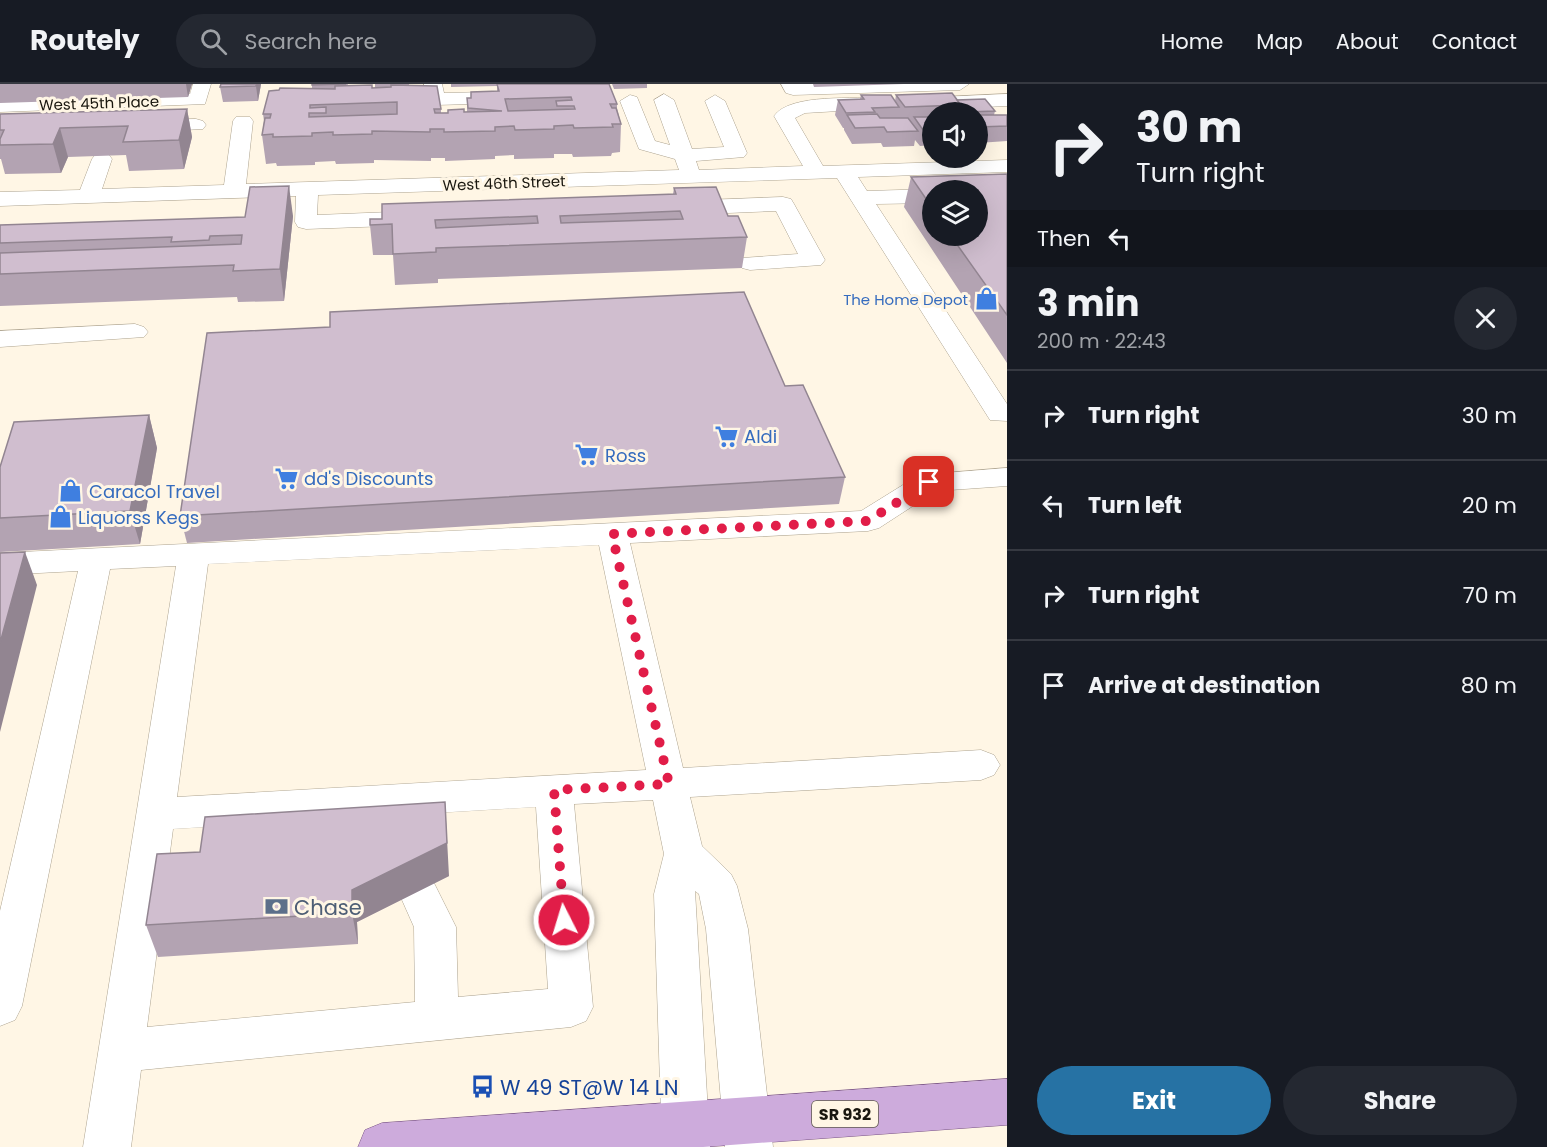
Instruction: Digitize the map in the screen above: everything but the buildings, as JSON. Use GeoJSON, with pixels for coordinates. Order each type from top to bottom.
{"type":"FeatureCollection","features":[{"type":"Feature","properties":{"kind":"main road","name":"SR 932"},"geometry":{"type":"LineString","coordinates":[[382,1147],[747,1134],[1007,1102]]}},
{"type":"Feature","properties":{"kind":"street"},"geometry":{"type":"LineString","coordinates":[[790,84],[793,89],[960,84]]}},
{"type":"Feature","properties":{"kind":"street"},"geometry":{"type":"LineString","coordinates":[[434,92],[586,89]]}},
{"type":"Feature","properties":{"kind":"street","name":"West 45th Place"},"geometry":{"type":"LineString","coordinates":[[0,106],[200,92]]}},
{"type":"Feature","properties":{"kind":"street"},"geometry":{"type":"LineString","coordinates":[[663,100],[692,177]]}},
{"type":"Feature","properties":{"kind":"street"},"geometry":{"type":"LineString","coordinates":[[817,173],[784,116],[801,107],[1007,100]]}},
{"type":"Feature","properties":{"kind":"street"},"geometry":{"type":"LineString","coordinates":[[630,101],[646,145],[684,155],[737,153],[715,101]]}},
{"type":"Feature","properties":{"kind":"street"},"geometry":{"type":"LineString","coordinates":[[220,199],[243,121]]}},
{"type":"Feature","properties":{"kind":"street"},"geometry":{"type":"LineString","coordinates":[[127,127],[196,125]]}},
{"type":"Feature","properties":{"kind":"street"},"geometry":{"type":"LineString","coordinates":[[1007,146],[992,147],[1007,165]]}},
{"type":"Feature","properties":{"kind":"street"},"geometry":{"type":"LineString","coordinates":[[89,196],[102,159]]}},
{"type":"Feature","properties":{"kind":"street","name":"West 46th Street"},"geometry":{"type":"LineString","coordinates":[[0,199],[28,189],[89,196],[220,199],[297,183],[425,175],[534,172],[692,177],[1007,165]]}},
{"type":"Feature","properties":{"kind":"street"},"geometry":{"type":"LineString","coordinates":[[844,172],[1000,414],[1007,413]]}},
{"type":"Feature","properties":{"kind":"street"},"geometry":{"type":"LineString","coordinates":[[297,183],[306,222],[436,217]]}},
{"type":"Feature","properties":{"kind":"street"},"geometry":{"type":"LineString","coordinates":[[861,198],[922,196]]}},
{"type":"Feature","properties":{"kind":"street"},"geometry":{"type":"LineString","coordinates":[[660,209],[724,216],[783,204],[813,260],[750,263]]}},
{"type":"Feature","properties":{"kind":"street"},"geometry":{"type":"LineString","coordinates":[[0,339],[135,332]]}},
{"type":"Feature","properties":{"kind":"street"},"geometry":{"type":"LineString","coordinates":[[0,564],[868,521],[929,482],[1007,477]]}},
{"type":"Feature","properties":{"kind":"street"},"geometry":{"type":"LineString","coordinates":[[612,534],[684,854],[674,894],[684,1136]]}},
{"type":"Feature","properties":{"kind":"street"},"geometry":{"type":"LineString","coordinates":[[107,1147],[154,814],[194,554]]}},
{"type":"Feature","properties":{"kind":"street"},"geometry":{"type":"LineString","coordinates":[[0,1006],[96,559]]}},
{"type":"Feature","properties":{"kind":"street"},"geometry":{"type":"LineString","coordinates":[[154,814],[981,765]]}},
{"type":"Feature","properties":{"kind":"street"},"geometry":{"type":"LineString","coordinates":[[121,1051],[571,1007],[554,790]]}},
{"type":"Feature","properties":{"kind":"street"},"geometry":{"type":"LineString","coordinates":[[373,801],[391,839]]}},
{"type":"Feature","properties":{"kind":"street"},"geometry":{"type":"LineString","coordinates":[[684,854],[717,886],[727,929],[747,1134]]}},
{"type":"Feature","properties":{"kind":"street"},"geometry":{"type":"LineString","coordinates":[[418,891],[435,927],[437,1020]]}},
{"type":"Feature","properties":{"kind":"place","name":"The Home Depot"},"geometry":{"type":"Point","coordinates":[986,299]}},
{"type":"Feature","properties":{"kind":"place","name":"Aldi"},"geometry":{"type":"Point","coordinates":[726,436]}},
{"type":"Feature","properties":{"kind":"place","name":"Ross"},"geometry":{"type":"Point","coordinates":[587,455]}},
{"type":"Feature","properties":{"kind":"place","name":"dd's Discounts"},"geometry":{"type":"Point","coordinates":[286,478]}},
{"type":"Feature","properties":{"kind":"place","name":"Caracol Travel"},"geometry":{"type":"Point","coordinates":[71,491]}},
{"type":"Feature","properties":{"kind":"place","name":"Liquorss Kegs"},"geometry":{"type":"Point","coordinates":[60,517]}},
{"type":"Feature","properties":{"kind":"place","name":"Chase"},"geometry":{"type":"Point","coordinates":[276,907]}},
{"type":"Feature","properties":{"kind":"place","name":"W 49 ST@W 14 LN"},"geometry":{"type":"Point","coordinates":[482,1087]}},
{"type":"Feature","properties":{"kind":"route"},"geometry":{"type":"LineString","coordinates":[[564,920],[554,790],[669,784],[612,534],[868,521],[929,482]]}}]}
